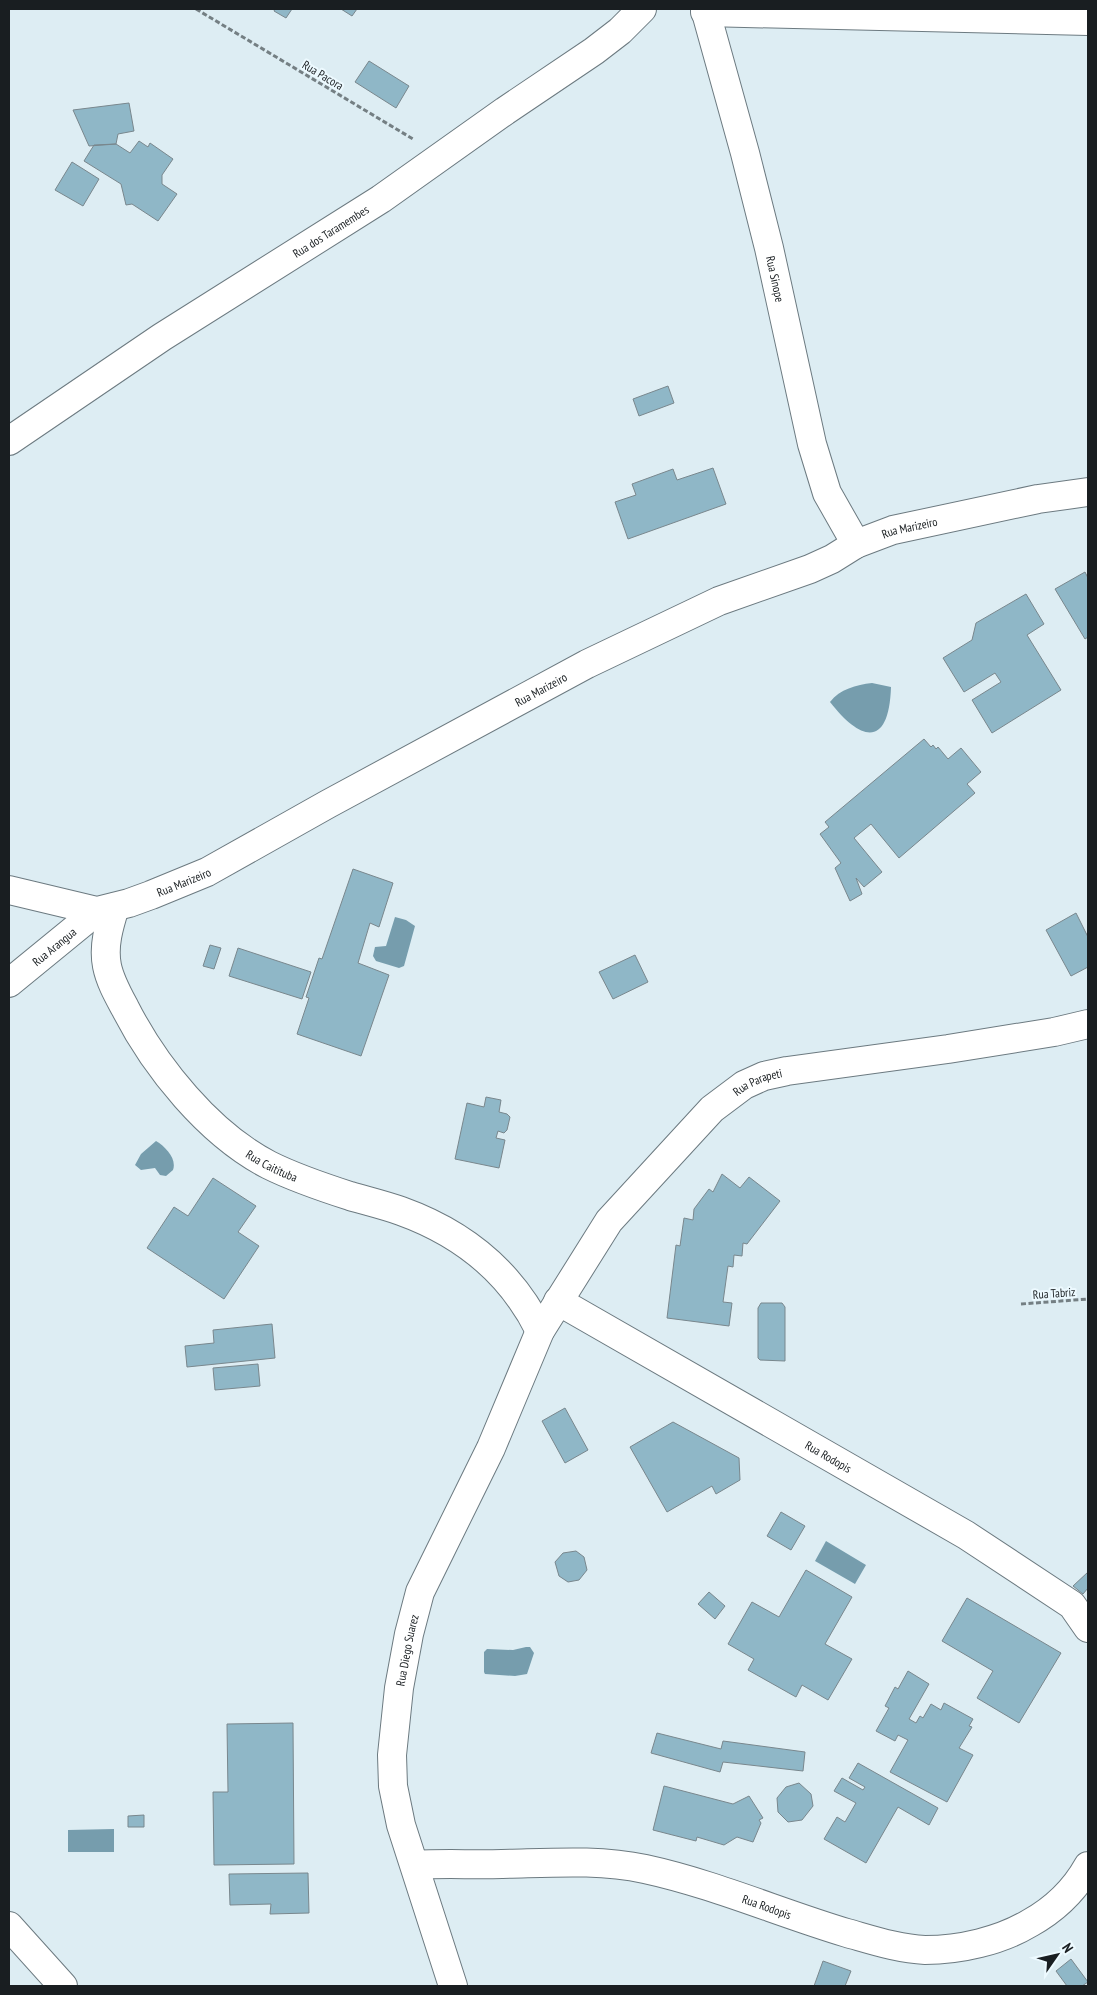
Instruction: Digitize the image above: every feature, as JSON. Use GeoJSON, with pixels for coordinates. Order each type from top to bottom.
{"type":"FeatureCollection","features":[{"type":"Feature","properties":{"kind":"street","name":"Rua dos Taramembes"},"geometry":{"type":"LineString","coordinates":[[9,441],[169,332],[304,249],[442,156],[504,111],[594,51],[620,31],[642,9]]}},
{"type":"Feature","properties":{"kind":"street"},"geometry":{"type":"LineString","coordinates":[[705,10],[1088,21]]}},
{"type":"Feature","properties":{"kind":"street","name":"Rua Sinope"},"geometry":{"type":"LineString","coordinates":[[705,10],[769,248],[812,444],[827,493],[856,544]]}},
{"type":"Feature","properties":{"kind":"street","name":"Rua Marizeiro"},"geometry":{"type":"LineString","coordinates":[[106,909],[167,889],[207,872],[294,822],[587,664],[719,601],[810,569],[832,559],[856,544],[893,530],[1038,499],[1088,492]]}},
{"type":"Feature","properties":{"kind":"street"},"geometry":{"type":"LineString","coordinates":[[9,890],[106,909]]}},
{"type":"Feature","properties":{"kind":"street","name":"Rua Arangua"},"geometry":{"type":"LineString","coordinates":[[9,983],[106,909]]}},
{"type":"Feature","properties":{"kind":"street","name":"Rua Caitituba"},"geometry":{"type":"LineString","coordinates":[[106,909],[109,928],[106,948],[107,966],[115,990],[150,1050],[202,1114],[235,1143],[267,1164],[300,1179],[399,1210],[431,1223],[457,1237],[475,1250],[511,1287],[532,1315],[540,1332]]}},
{"type":"Feature","properties":{"kind":"street","name":"Rua Parapeti"},"geometry":{"type":"LineString","coordinates":[[540,1332],[609,1221],[698,1123],[727,1097],[744,1085],[764,1076],[787,1071],[948,1049],[1054,1032],[1088,1024]]}},
{"type":"Feature","properties":{"kind":"street","name":"Rua Rodopis"},"geometry":{"type":"LineString","coordinates":[[558,1301],[966,1535],[1072,1604],[1088,1628]]}},
{"type":"Feature","properties":{"kind":"street","name":"Rua Diego Suarez"},"geometry":{"type":"LineString","coordinates":[[449,1974],[401,1825],[393,1786],[392,1756],[398,1688],[420,1592],[491,1448],[540,1332]]}},
{"type":"Feature","properties":{"kind":"street","name":"Rua Rodopis"},"geometry":{"type":"LineString","coordinates":[[415,1865],[586,1862],[644,1869],[676,1877],[856,1935],[899,1946],[925,1950],[989,1942],[1014,1933],[1053,1909],[1066,1898],[1080,1881],[1088,1866]]}},
{"type":"Feature","properties":{"kind":"street"},"geometry":{"type":"LineString","coordinates":[[9,1926],[63,1986]]}},
{"type":"Feature","properties":{"kind":"street"},"geometry":{"type":"LineString","coordinates":[[433,1986],[449,1974]]}},
{"type":"Feature","properties":{"kind":"path","name":"Rua Pacora"},"geometry":{"type":"LineString","coordinates":[[196,9],[442,156]]}},
{"type":"Feature","properties":{"kind":"path","name":"Rua Tabriz"},"geometry":{"type":"LineString","coordinates":[[1021,1304],[1088,1299]]}},
{"type":"Feature","properties":{"kind":"water"},"geometry":{"type":"Polygon","coordinates":[[[872,683],[891,687],[889,707],[885,720],[879,729],[872,732],[863,731],[853,725],[830,702],[849,688],[872,683]]]}},
{"type":"Feature","properties":{"kind":"water"},"geometry":{"type":"Polygon","coordinates":[[[395,917],[406,920],[415,926],[404,966],[399,968],[376,961],[373,956],[375,947],[386,946],[395,917]]]}},
{"type":"Feature","properties":{"kind":"water"},"geometry":{"type":"Polygon","coordinates":[[[156,1141],[167,1150],[172,1158],[173,1170],[166,1176],[160,1175],[155,1168],[141,1170],[135,1165],[141,1154],[156,1141]]]}},
{"type":"Feature","properties":{"kind":"water"},"geometry":{"type":"Polygon","coordinates":[[[826,1541],[866,1565],[855,1584],[815,1561],[826,1541]]]}},
{"type":"Feature","properties":{"kind":"water"},"geometry":{"type":"Polygon","coordinates":[[[530,1647],[534,1653],[527,1674],[515,1676],[485,1674],[484,1652],[487,1649],[513,1650],[530,1647]]]}},
{"type":"Feature","properties":{"kind":"water"},"geometry":{"type":"Polygon","coordinates":[[[114,1829],[114,1852],[68,1852],[68,1830],[114,1829]]]}},
{"type":"Feature","properties":{"kind":"building"},"geometry":{"type":"Polygon","coordinates":[[[275,9],[292,9],[286,18],[274,11],[275,9]]]}},
{"type":"Feature","properties":{"kind":"building"},"geometry":{"type":"Polygon","coordinates":[[[341,9],[357,9],[352,16],[341,9]]]}},
{"type":"Feature","properties":{"kind":"building"},"geometry":{"type":"Polygon","coordinates":[[[369,61],[409,86],[396,108],[355,82],[369,61]]]}},
{"type":"Feature","properties":{"kind":"building"},"geometry":{"type":"Polygon","coordinates":[[[129,103],[134,131],[118,134],[116,144],[89,146],[73,110],[129,103]]]}},
{"type":"Feature","properties":{"kind":"building"},"geometry":{"type":"Polygon","coordinates":[[[139,141],[148,147],[150,143],[173,159],[162,175],[162,184],[177,194],[158,221],[132,204],[126,205],[121,184],[84,161],[94,145],[116,144],[130,153],[139,141]]]}},
{"type":"Feature","properties":{"kind":"building"},"geometry":{"type":"Polygon","coordinates":[[[72,162],[99,179],[83,206],[55,190],[72,162]]]}},
{"type":"Feature","properties":{"kind":"building"},"geometry":{"type":"Polygon","coordinates":[[[668,386],[674,403],[639,416],[633,399],[668,386]]]}},
{"type":"Feature","properties":{"kind":"building"},"geometry":{"type":"Polygon","coordinates":[[[713,468],[726,504],[628,539],[615,502],[636,495],[632,484],[673,469],[677,480],[713,468]]]}},
{"type":"Feature","properties":{"kind":"building"},"geometry":{"type":"Polygon","coordinates":[[[1085,572],[1088,578],[1088,637],[1085,639],[1055,589],[1085,572]]]}},
{"type":"Feature","properties":{"kind":"building"},"geometry":{"type":"Polygon","coordinates":[[[1026,594],[1044,624],[1027,635],[1061,690],[992,733],[972,700],[1001,682],[995,673],[964,692],[943,658],[972,640],[976,623],[1026,594]]]}},
{"type":"Feature","properties":{"kind":"building"},"geometry":{"type":"Polygon","coordinates":[[[924,739],[931,747],[933,745],[936,749],[938,747],[948,759],[961,748],[981,772],[967,784],[975,793],[899,858],[871,824],[854,838],[882,872],[864,887],[856,878],[862,894],[850,901],[835,868],[841,863],[820,834],[829,827],[825,822],[924,739]]]}},
{"type":"Feature","properties":{"kind":"building"},"geometry":{"type":"Polygon","coordinates":[[[353,869],[393,883],[379,927],[370,923],[358,963],[389,975],[361,1056],[297,1034],[309,998],[306,997],[319,958],[322,959],[353,869]]]}},
{"type":"Feature","properties":{"kind":"building"},"geometry":{"type":"Polygon","coordinates":[[[1076,913],[1088,937],[1088,967],[1071,976],[1046,930],[1076,913]]]}},
{"type":"Feature","properties":{"kind":"building"},"geometry":{"type":"Polygon","coordinates":[[[210,945],[221,948],[214,969],[203,966],[210,945]]]}},
{"type":"Feature","properties":{"kind":"building"},"geometry":{"type":"Polygon","coordinates":[[[238,948],[311,972],[302,999],[229,976],[238,948]]]}},
{"type":"Feature","properties":{"kind":"building"},"geometry":{"type":"Polygon","coordinates":[[[635,955],[648,982],[613,999],[599,972],[635,955]]]}},
{"type":"Feature","properties":{"kind":"building"},"geometry":{"type":"Polygon","coordinates":[[[486,1097],[501,1100],[499,1112],[510,1117],[507,1130],[504,1133],[498,1131],[496,1138],[505,1140],[499,1168],[455,1159],[467,1103],[484,1107],[486,1097]]]}},
{"type":"Feature","properties":{"kind":"building"},"geometry":{"type":"Polygon","coordinates":[[[722,1174],[740,1188],[749,1177],[780,1201],[747,1244],[743,1243],[742,1256],[734,1255],[733,1267],[728,1266],[723,1302],[732,1303],[729,1326],[667,1318],[676,1245],[680,1246],[684,1218],[693,1220],[694,1209],[709,1189],[713,1192],[722,1174]]]}},
{"type":"Feature","properties":{"kind":"building"},"geometry":{"type":"Polygon","coordinates":[[[213,1178],[256,1206],[238,1232],[259,1246],[224,1299],[147,1248],[174,1207],[188,1216],[213,1178]]]}},
{"type":"Feature","properties":{"kind":"building"},"geometry":{"type":"Polygon","coordinates":[[[761,1303],[782,1303],[785,1307],[785,1361],[760,1360],[758,1358],[758,1308],[761,1303]]]}},
{"type":"Feature","properties":{"kind":"building"},"geometry":{"type":"Polygon","coordinates":[[[272,1324],[275,1358],[187,1367],[185,1346],[214,1343],[213,1330],[272,1324]]]}},
{"type":"Feature","properties":{"kind":"building"},"geometry":{"type":"Polygon","coordinates":[[[258,1364],[260,1386],[215,1390],[213,1368],[258,1364]]]}},
{"type":"Feature","properties":{"kind":"building"},"geometry":{"type":"Polygon","coordinates":[[[565,1408],[588,1450],[565,1463],[542,1421],[565,1408]]]}},
{"type":"Feature","properties":{"kind":"building"},"geometry":{"type":"Polygon","coordinates":[[[673,1422],[739,1458],[740,1480],[716,1494],[712,1486],[667,1512],[630,1447],[673,1422]]]}},
{"type":"Feature","properties":{"kind":"building"},"geometry":{"type":"Polygon","coordinates":[[[781,1512],[805,1526],[791,1550],[767,1536],[781,1512]]]}},
{"type":"Feature","properties":{"kind":"building"},"geometry":{"type":"Polygon","coordinates":[[[576,1551],[584,1557],[587,1570],[579,1580],[568,1582],[559,1576],[555,1562],[563,1553],[576,1551]]]}},
{"type":"Feature","properties":{"kind":"building"},"geometry":{"type":"Polygon","coordinates":[[[806,1570],[852,1597],[825,1644],[852,1659],[828,1700],[802,1685],[796,1697],[748,1670],[754,1659],[728,1644],[752,1602],[779,1617],[806,1570]]]}},
{"type":"Feature","properties":{"kind":"building"},"geometry":{"type":"Polygon","coordinates":[[[1088,1572],[1088,1588],[1083,1594],[1073,1586],[1088,1572]]]}},
{"type":"Feature","properties":{"kind":"building"},"geometry":{"type":"Polygon","coordinates":[[[709,1592],[725,1606],[715,1619],[698,1604],[709,1592]]]}},
{"type":"Feature","properties":{"kind":"building"},"geometry":{"type":"Polygon","coordinates":[[[967,1598],[1061,1653],[1019,1723],[977,1698],[993,1671],[942,1641],[967,1598]]]}},
{"type":"Feature","properties":{"kind":"building"},"geometry":{"type":"Polygon","coordinates":[[[908,1671],[929,1684],[909,1719],[916,1723],[920,1716],[923,1718],[931,1704],[941,1710],[944,1703],[973,1719],[969,1726],[972,1727],[959,1748],[973,1755],[947,1802],[890,1772],[908,1740],[898,1735],[895,1741],[876,1731],[889,1708],[885,1706],[895,1687],[898,1689],[908,1671]]]}},
{"type":"Feature","properties":{"kind":"building"},"geometry":{"type":"Polygon","coordinates":[[[293,1723],[294,1864],[214,1865],[213,1792],[228,1792],[227,1724],[293,1723]]]}},
{"type":"Feature","properties":{"kind":"building"},"geometry":{"type":"Polygon","coordinates":[[[657,1733],[721,1749],[723,1741],[805,1752],[803,1771],[723,1762],[720,1772],[651,1753],[657,1733]]]}},
{"type":"Feature","properties":{"kind":"building"},"geometry":{"type":"Polygon","coordinates":[[[858,1763],[938,1808],[929,1825],[898,1807],[866,1863],[824,1839],[837,1817],[845,1822],[856,1803],[834,1791],[842,1778],[863,1790],[865,1787],[849,1778],[858,1763]]]}},
{"type":"Feature","properties":{"kind":"building"},"geometry":{"type":"Polygon","coordinates":[[[799,1783],[811,1794],[813,1806],[802,1820],[788,1822],[778,1812],[777,1798],[786,1787],[799,1783]]]}},
{"type":"Feature","properties":{"kind":"building"},"geometry":{"type":"Polygon","coordinates":[[[664,1786],[733,1804],[749,1796],[763,1818],[759,1820],[761,1823],[753,1842],[737,1837],[724,1845],[697,1837],[696,1841],[653,1830],[664,1786]]]}},
{"type":"Feature","properties":{"kind":"building"},"geometry":{"type":"Polygon","coordinates":[[[144,1815],[144,1827],[128,1827],[128,1816],[144,1815]]]}},
{"type":"Feature","properties":{"kind":"building"},"geometry":{"type":"Polygon","coordinates":[[[308,1873],[309,1913],[270,1914],[271,1904],[230,1905],[229,1874],[308,1873]]]}},
{"type":"Feature","properties":{"kind":"building"},"geometry":{"type":"Polygon","coordinates":[[[1071,1959],[1088,1982],[1082,1986],[1067,1986],[1056,1971],[1071,1959]]]}},
{"type":"Feature","properties":{"kind":"building"},"geometry":{"type":"Polygon","coordinates":[[[823,1961],[851,1971],[845,1986],[814,1986],[823,1961]]]}}]}
